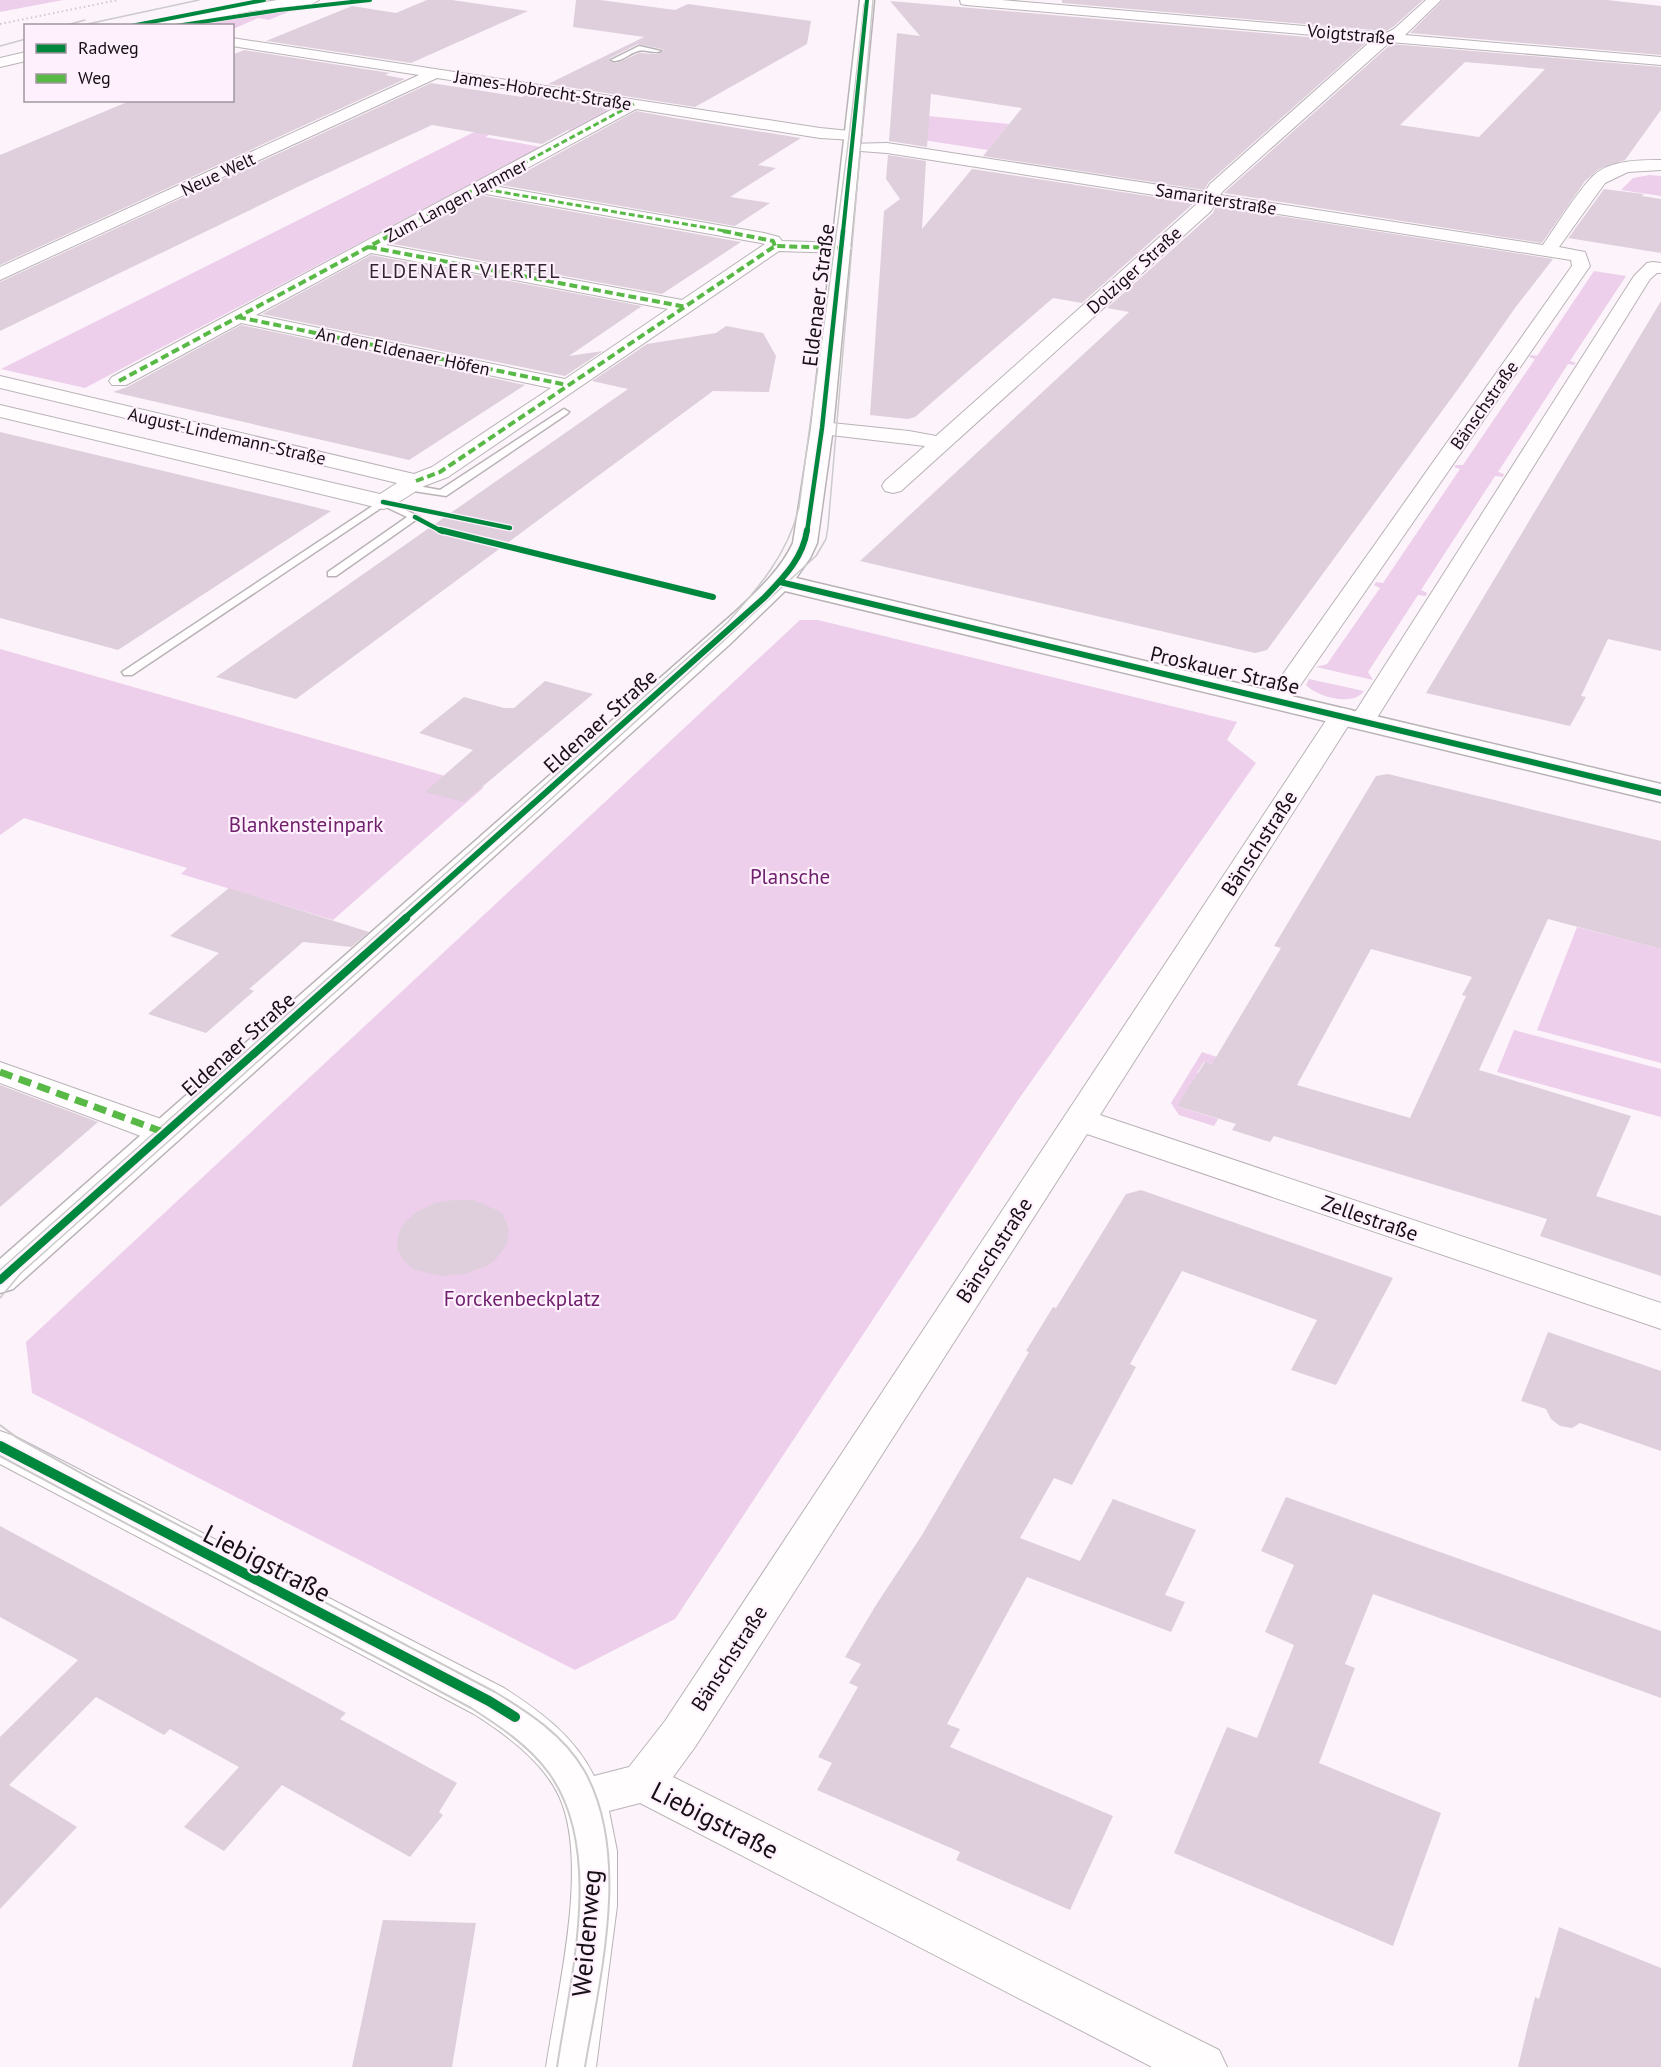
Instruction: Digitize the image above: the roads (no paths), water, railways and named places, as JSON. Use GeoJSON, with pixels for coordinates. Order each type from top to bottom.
{"type":"FeatureCollection","features":[{"type":"Feature","properties":{"kind":"street"},"geometry":{"type":"LineString","coordinates":[[159,24],[202,15],[312,0]]}},
{"type":"Feature","properties":{"kind":"street","name":"Eldenaer Straße"},"geometry":{"type":"LineString","coordinates":[[0,1280],[780,582],[803,553],[822,428],[854,141],[867,0]]}},
{"type":"Feature","properties":{"kind":"street","name":"Dolziger Straße"},"geometry":{"type":"LineString","coordinates":[[893,486],[1205,207],[1216,188],[1379,42],[1399,32],[1434,0]]}},
{"type":"Feature","properties":{"kind":"street","name":"Voigtstraße"},"geometry":{"type":"LineString","coordinates":[[966,1],[1042,4],[1388,38],[1661,61]]}},
{"type":"Feature","properties":{"kind":"street","name":"James-Hobrecht-Straße"},"geometry":{"type":"LineString","coordinates":[[234,42],[820,133],[854,141]]}},
{"type":"Feature","properties":{"kind":"street"},"geometry":{"type":"LineString","coordinates":[[0,63],[24,57]]}},
{"type":"Feature","properties":{"kind":"street","name":"Neue Welt"},"geometry":{"type":"LineString","coordinates":[[0,274],[436,73]]}},
{"type":"Feature","properties":{"kind":"street","name":"Zum Langen Jammer"},"geometry":{"type":"LineString","coordinates":[[119,381],[634,104]]}},
{"type":"Feature","properties":{"kind":"street","name":"Samariterstraße"},"geometry":{"type":"LineString","coordinates":[[854,141],[886,148],[1579,256]]}},
{"type":"Feature","properties":{"kind":"street"},"geometry":{"type":"LineString","coordinates":[[1548,250],[1599,179],[1619,168],[1658,161]]}},
{"type":"Feature","properties":{"kind":"street"},"geometry":{"type":"LineString","coordinates":[[478,188],[764,238],[773,241],[775,246]]}},
{"type":"Feature","properties":{"kind":"street"},"geometry":{"type":"LineString","coordinates":[[383,502],[411,484],[441,472],[775,246],[842,248]]}},
{"type":"Feature","properties":{"kind":"street"},"geometry":{"type":"LineString","coordinates":[[369,247],[686,307]]}},
{"type":"Feature","properties":{"kind":"street","name":"Bänschstraße"},"geometry":{"type":"LineString","coordinates":[[1277,701],[1581,266],[1579,256]]}},
{"type":"Feature","properties":{"kind":"street","name":"Bänschstraße"},"geometry":{"type":"LineString","coordinates":[[643,1783],[680,1734],[1079,1120],[1352,718],[1643,276],[1657,267]]}},
{"type":"Feature","properties":{"kind":"street","name":"An den Eldenaer Höfen"},"geometry":{"type":"LineString","coordinates":[[238,317],[567,385]]}},
{"type":"Feature","properties":{"kind":"street","name":"August-Lindemann-Straße"},"geometry":{"type":"LineString","coordinates":[[0,382],[411,484]]}},
{"type":"Feature","properties":{"kind":"street","name":"August-Lindemann-Straße"},"geometry":{"type":"LineString","coordinates":[[0,411],[383,502]]}},
{"type":"Feature","properties":{"kind":"street"},"geometry":{"type":"LineString","coordinates":[[822,428],[909,437],[940,443]]}},
{"type":"Feature","properties":{"kind":"street","name":"Proskauer Straße"},"geometry":{"type":"LineString","coordinates":[[780,582],[1661,793]]}},
{"type":"Feature","properties":{"kind":"street"},"geometry":{"type":"LineString","coordinates":[[0,1072],[166,1132]]}},
{"type":"Feature","properties":{"kind":"street","name":"Zellestraße"},"geometry":{"type":"LineString","coordinates":[[1079,1120],[1661,1316]]}},
{"type":"Feature","properties":{"kind":"street","name":"Liebigstraße"},"geometry":{"type":"LineString","coordinates":[[0,1446],[489,1701],[542,1739],[558,1757],[582,1799],[643,1783],[1202,2067]]}},
{"type":"Feature","properties":{"kind":"street","name":"Weidenweg"},"geometry":{"type":"LineString","coordinates":[[571,2067],[594,1906],[592,1836],[582,1799]]}},
{"type":"Feature","properties":{"kind":"lane"},"geometry":{"type":"LineString","coordinates":[[615,60],[639,48],[658,51]]}},
{"type":"Feature","properties":{"kind":"lane"},"geometry":{"type":"LineString","coordinates":[[411,484],[442,495],[564,412]]}},
{"type":"Feature","properties":{"kind":"lane"},"geometry":{"type":"LineString","coordinates":[[128,672],[383,502],[415,517],[332,574]]}},
{"type":"Feature","properties":{"kind":"tram line"},"geometry":{"type":"LineString","coordinates":[[87,24],[199,0]]}},
{"type":"Feature","properties":{"kind":"tram line"},"geometry":{"type":"LineString","coordinates":[[0,1298],[21,1273],[538,811],[816,556],[826,539],[828,527],[873,0]]}},
{"type":"Feature","properties":{"kind":"tram line"},"geometry":{"type":"LineString","coordinates":[[0,1270],[728,622],[771,569],[788,540],[799,507],[842,193],[864,4]]}},
{"type":"Feature","properties":{"kind":"tram line"},"geometry":{"type":"LineString","coordinates":[[70,24],[85,20]]}},
{"type":"Feature","properties":{"kind":"tram line"},"geometry":{"type":"LineString","coordinates":[[0,46],[24,40]]}},
{"type":"Feature","properties":{"kind":"tram line"},"geometry":{"type":"LineString","coordinates":[[0,1425],[16,1437],[110,1489],[495,1692],[556,1735],[576,1757],[584,1770],[598,1803],[607,1839],[608,1916],[604,1956],[585,2067]]}},
{"type":"Feature","properties":{"kind":"tram line"},"geometry":{"type":"LineString","coordinates":[[0,1456],[471,1708],[512,1737],[540,1762],[565,1803],[575,1838],[579,1876],[579,1915],[575,1955],[557,2067]]}},
{"type":"Feature","properties":{"kind":"railway"},"geometry":{"type":"LineString","coordinates":[[0,24],[118,0]]}},
{"type":"Feature","properties":{"kind":"district","name":"ELDENAER VIERTEL"},"geometry":{"type":"Point","coordinates":[465,271]}},
{"type":"Feature","properties":{"kind":"park label","name":"Blankensteinpark"},"geometry":{"type":"Point","coordinates":[306,824]}},
{"type":"Feature","properties":{"kind":"park label","name":"Plansche"},"geometry":{"type":"Point","coordinates":[790,876]}},
{"type":"Feature","properties":{"kind":"park label","name":"Forckenbeckplatz"},"geometry":{"type":"Point","coordinates":[522,1298]}}]}
